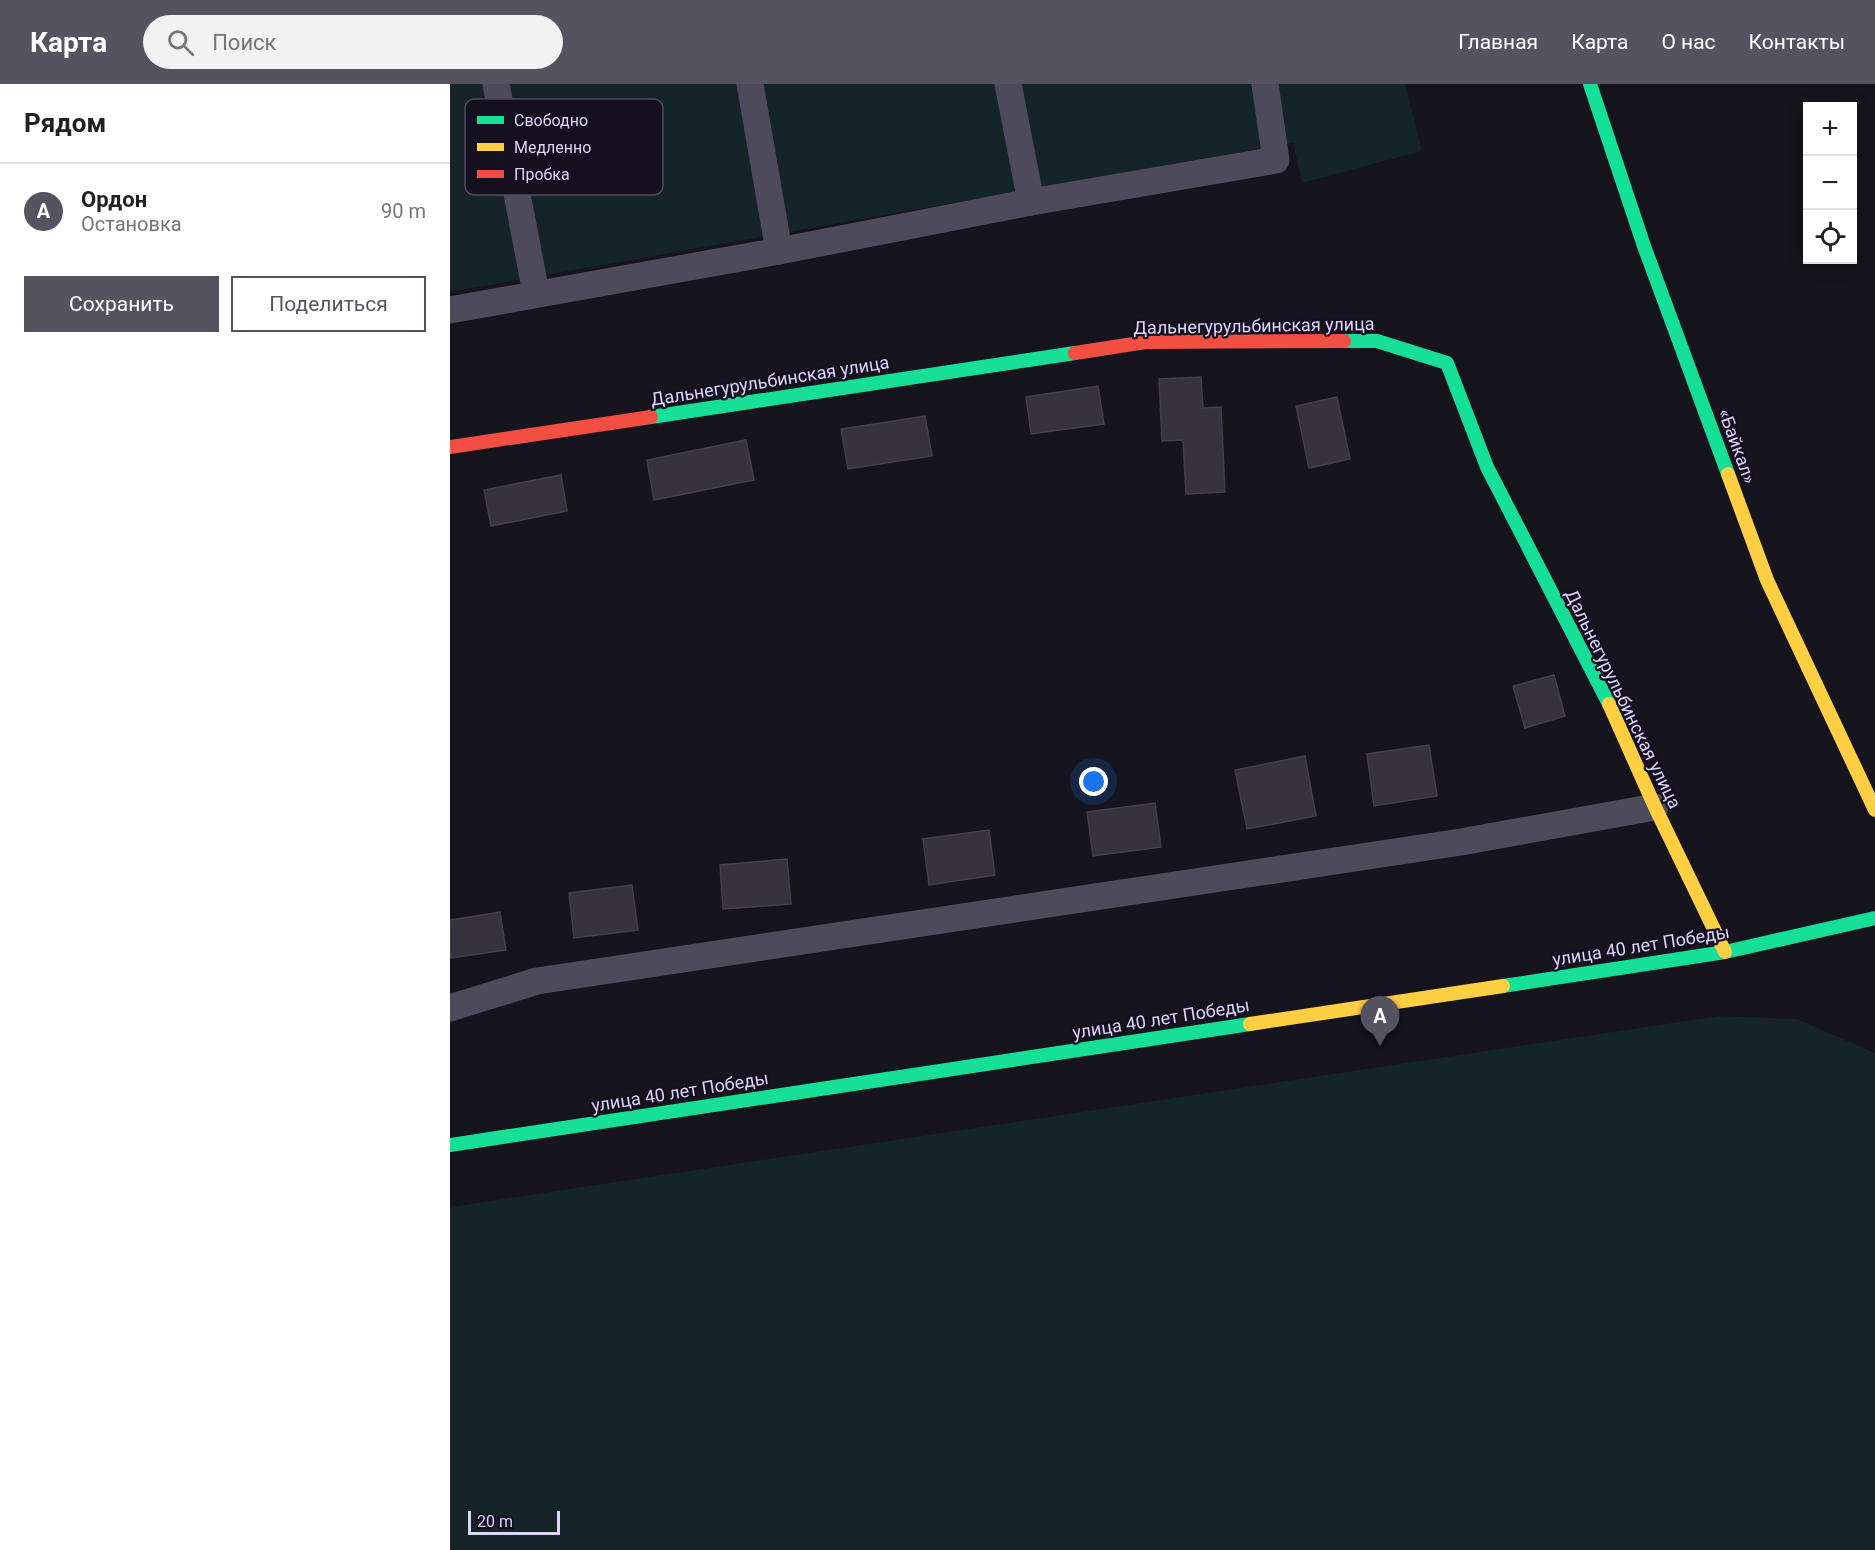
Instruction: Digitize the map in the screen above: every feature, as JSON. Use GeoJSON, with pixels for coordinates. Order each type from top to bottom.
{"type":"FeatureCollection","features":[{"type":"Feature","properties":{"kind":"main road","name":"«Байкал»"},"geometry":{"type":"LineString","coordinates":[[1590,84],[1644,246],[1767,580],[1875,810]]}},
{"type":"Feature","properties":{"kind":"main road","name":"Дальнегурульбинская улица"},"geometry":{"type":"LineString","coordinates":[[450,447],[1146,342],[1377,340],[1447,363],[1487,467],[1603,690],[1655,807],[1725,952]]}},
{"type":"Feature","properties":{"kind":"main road","name":"улица 40 лет Победы"},"geometry":{"type":"LineString","coordinates":[[450,1145],[1725,952],[1875,918]]}},
{"type":"Feature","properties":{"kind":"street"},"geometry":{"type":"LineString","coordinates":[[496,84],[499,99]]}},
{"type":"Feature","properties":{"kind":"street"},"geometry":{"type":"LineString","coordinates":[[750,84],[779,251]]}},
{"type":"Feature","properties":{"kind":"street"},"geometry":{"type":"LineString","coordinates":[[1008,84],[1031,202]]}},
{"type":"Feature","properties":{"kind":"street"},"geometry":{"type":"LineString","coordinates":[[450,310],[779,251],[1031,202],[1276,160],[1265,84]]}},
{"type":"Feature","properties":{"kind":"street"},"geometry":{"type":"LineString","coordinates":[[517,195],[536,293]]}},
{"type":"Feature","properties":{"kind":"street"},"geometry":{"type":"LineString","coordinates":[[450,1008],[537,981],[1461,843],[1655,807]]}},
{"type":"Feature","properties":{"kind":"shaded area"},"geometry":{"type":"Polygon","coordinates":[[[450,84],[1405,84],[1422,151],[1302,183],[1293,143],[450,292],[450,84]]]}},
{"type":"Feature","properties":{"kind":"shaded area"},"geometry":{"type":"Polygon","coordinates":[[[1719,1016],[1797,1019],[1875,1053],[1875,1550],[450,1550],[450,1207],[1719,1016]]]}},
{"type":"Feature","properties":{"kind":"building"},"geometry":{"type":"Polygon","coordinates":[[[1201,377],[1203,408],[1221,407],[1225,492],[1186,494],[1183,440],[1162,441],[1159,379],[1201,377]]]}},
{"type":"Feature","properties":{"kind":"building"},"geometry":{"type":"Polygon","coordinates":[[[1098,386],[1104,424],[1031,434],[1026,397],[1098,386]]]}},
{"type":"Feature","properties":{"kind":"building"},"geometry":{"type":"Polygon","coordinates":[[[1337,397],[1350,459],[1309,468],[1296,406],[1337,397]]]}},
{"type":"Feature","properties":{"kind":"building"},"geometry":{"type":"Polygon","coordinates":[[[925,416],[932,456],[848,469],[841,429],[925,416]]]}},
{"type":"Feature","properties":{"kind":"building"},"geometry":{"type":"Polygon","coordinates":[[[746,440],[754,480],[654,500],[647,460],[746,440]]]}},
{"type":"Feature","properties":{"kind":"building"},"geometry":{"type":"Polygon","coordinates":[[[561,475],[567,511],[491,526],[484,490],[561,475]]]}},
{"type":"Feature","properties":{"kind":"building"},"geometry":{"type":"Polygon","coordinates":[[[1554,675],[1565,716],[1525,728],[1513,686],[1554,675]]]}},
{"type":"Feature","properties":{"kind":"building"},"geometry":{"type":"Polygon","coordinates":[[[1429,745],[1437,796],[1374,806],[1367,754],[1429,745]]]}},
{"type":"Feature","properties":{"kind":"building"},"geometry":{"type":"Polygon","coordinates":[[[1305,756],[1316,816],[1247,829],[1235,770],[1305,756]]]}},
{"type":"Feature","properties":{"kind":"building"},"geometry":{"type":"Polygon","coordinates":[[[1155,803],[1161,847],[1093,856],[1087,812],[1155,803]]]}},
{"type":"Feature","properties":{"kind":"building"},"geometry":{"type":"Polygon","coordinates":[[[989,830],[995,875],[929,885],[923,839],[989,830]]]}},
{"type":"Feature","properties":{"kind":"building"},"geometry":{"type":"Polygon","coordinates":[[[787,859],[791,904],[723,909],[720,865],[787,859]]]}},
{"type":"Feature","properties":{"kind":"building"},"geometry":{"type":"Polygon","coordinates":[[[632,885],[638,930],[574,938],[569,893],[632,885]]]}},
{"type":"Feature","properties":{"kind":"building"},"geometry":{"type":"Polygon","coordinates":[[[500,912],[506,950],[450,958],[450,920],[500,912]]]}},
{"type":"Feature","properties":{"kind":"traffic: fast"},"geometry":{"type":"LineString","coordinates":[[1590,84],[1644,246],[1728,474]]}},
{"type":"Feature","properties":{"kind":"traffic: fast"},"geometry":{"type":"LineString","coordinates":[[1344,341],[1377,341],[1447,363],[1487,467],[1609,704]]}},
{"type":"Feature","properties":{"kind":"traffic: fast"},"geometry":{"type":"LineString","coordinates":[[651,417],[1075,353]]}},
{"type":"Feature","properties":{"kind":"traffic: fast"},"geometry":{"type":"LineString","coordinates":[[1503,986],[1725,952],[1875,918]]}},
{"type":"Feature","properties":{"kind":"traffic: fast"},"geometry":{"type":"LineString","coordinates":[[450,1145],[1250,1024]]}},
{"type":"Feature","properties":{"kind":"traffic: slow"},"geometry":{"type":"LineString","coordinates":[[1728,474],[1767,580],[1875,810]]}},
{"type":"Feature","properties":{"kind":"traffic: slow"},"geometry":{"type":"LineString","coordinates":[[1609,704],[1655,807],[1725,952]]}},
{"type":"Feature","properties":{"kind":"traffic: slow"},"geometry":{"type":"LineString","coordinates":[[1250,1024],[1503,986]]}},
{"type":"Feature","properties":{"kind":"traffic: jam"},"geometry":{"type":"LineString","coordinates":[[1075,353],[1146,342],[1344,341]]}},
{"type":"Feature","properties":{"kind":"traffic: jam"},"geometry":{"type":"LineString","coordinates":[[450,447],[651,417]]}},
{"type":"Feature","properties":{"kind":"place","name":"Ордон"},"geometry":{"type":"Point","coordinates":[1380,1046]}}]}
